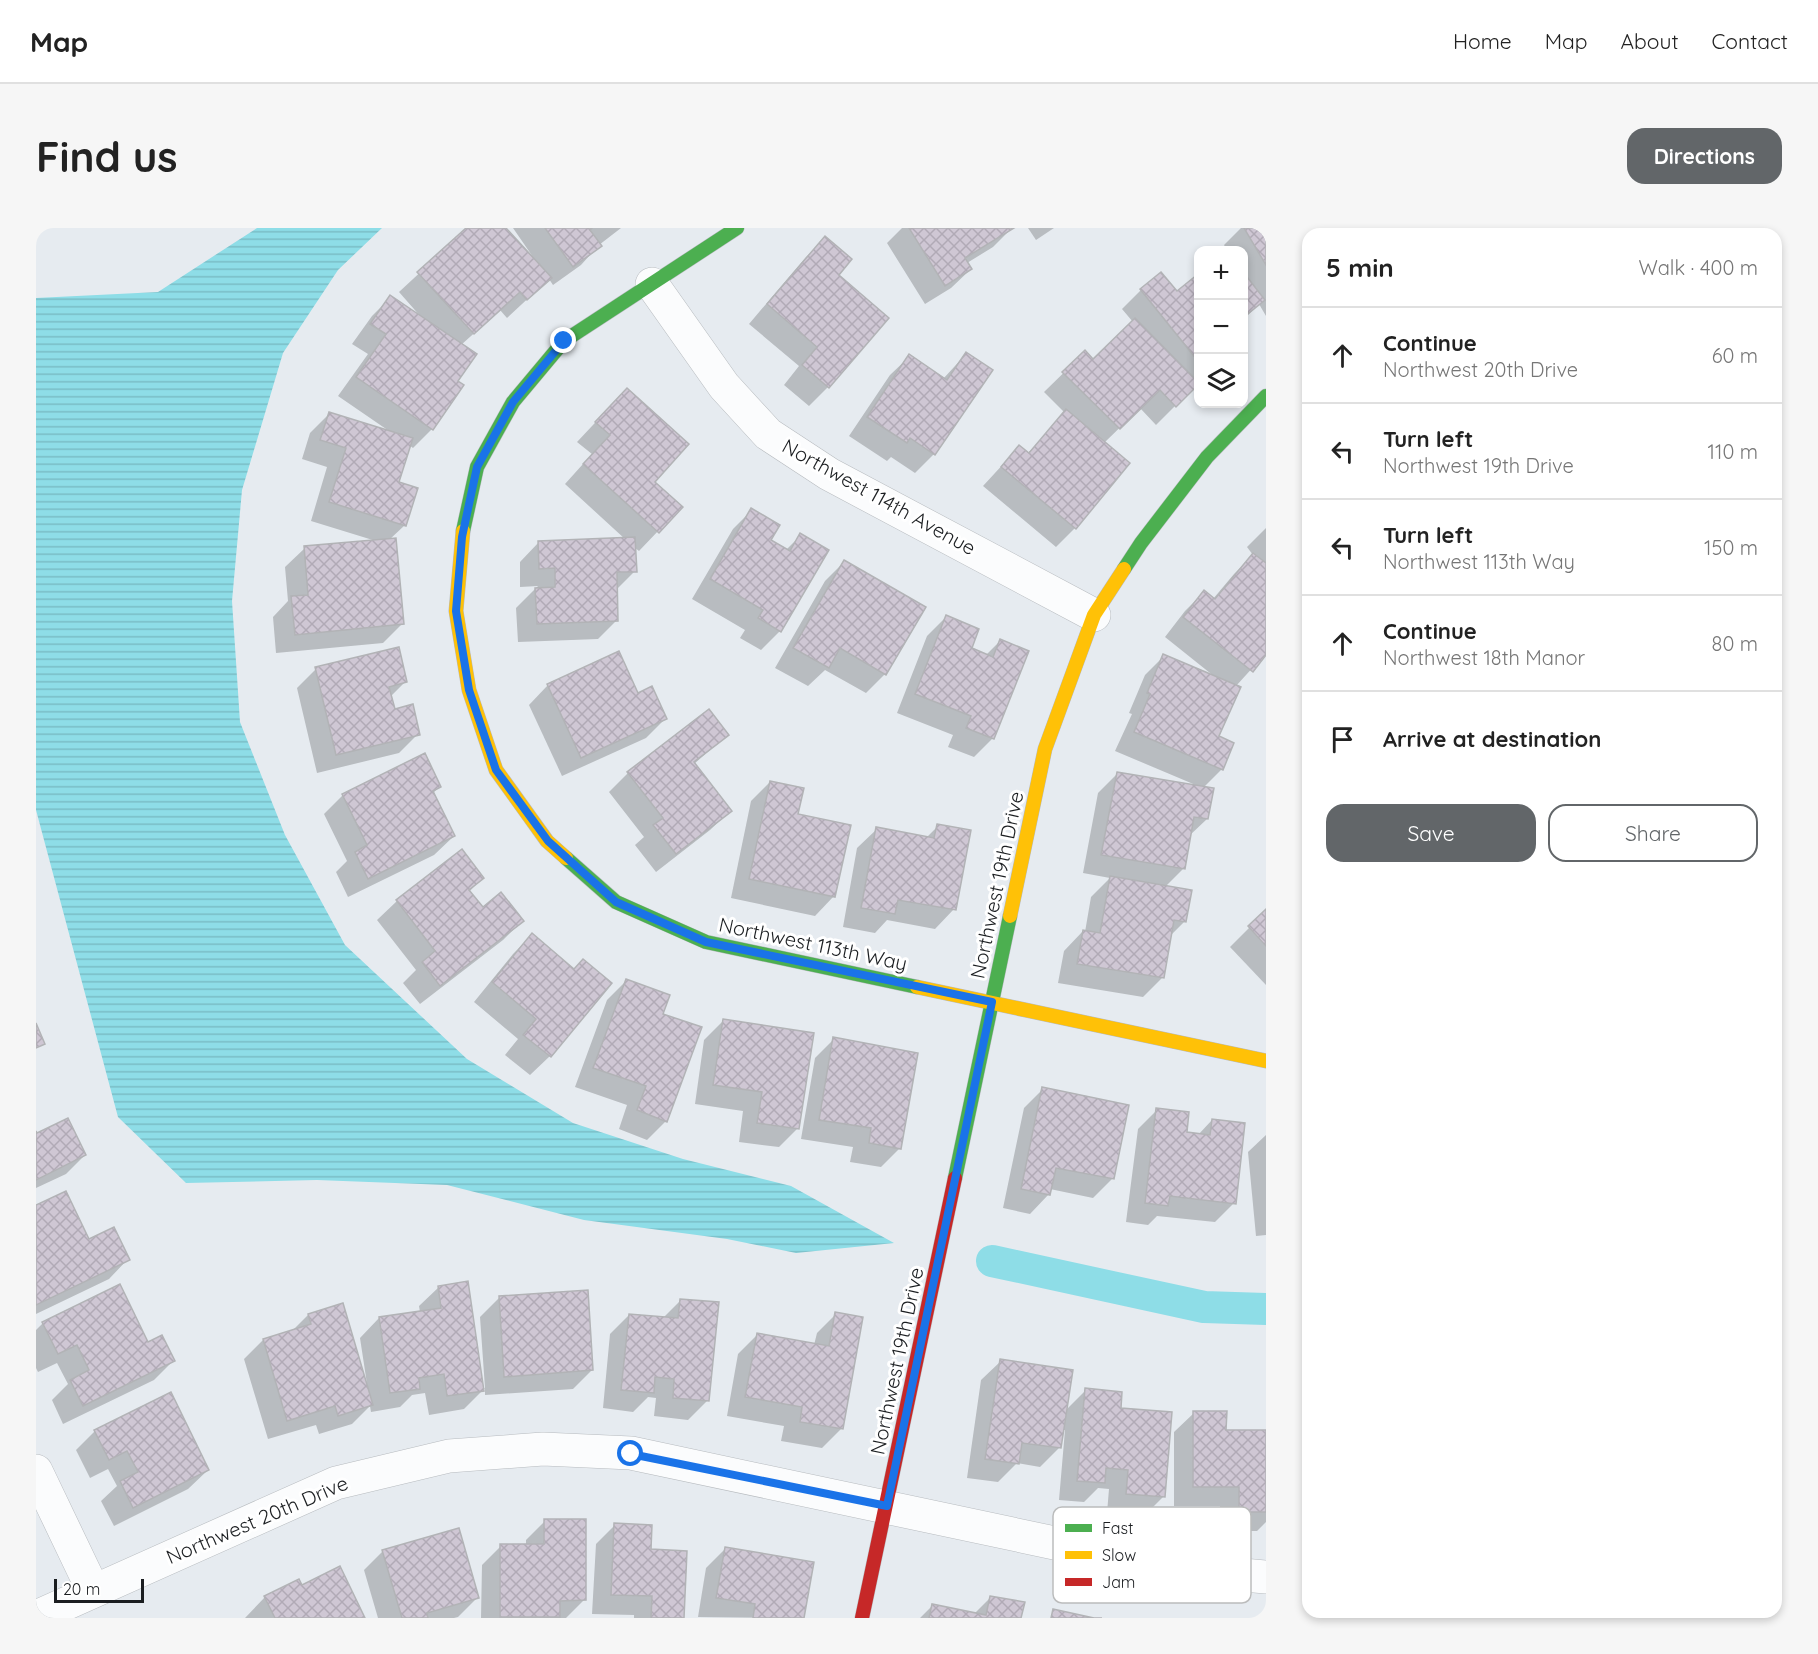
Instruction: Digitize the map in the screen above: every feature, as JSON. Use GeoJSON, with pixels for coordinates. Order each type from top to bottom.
{"type":"FeatureCollection","features":[{"type":"Feature","properties":{"kind":"street","name":"Northwest 113th Way"},"geometry":{"type":"LineString","coordinates":[[737,228],[564,341],[513,402],[477,467],[462,537],[456,611],[469,690],[496,770],[548,841],[616,902],[706,942],[1266,1061]]}},
{"type":"Feature","properties":{"kind":"street","name":"Northwest 114th Avenue"},"geometry":{"type":"LineString","coordinates":[[652,284],[724,386],[768,434],[829,474],[1094,615]]}},
{"type":"Feature","properties":{"kind":"street","name":"Northwest 19th Drive"},"geometry":{"type":"LineString","coordinates":[[862,1618],[1045,749],[1094,615],[1141,543],[1207,457],[1266,396]]}},
{"type":"Feature","properties":{"kind":"street","name":"Northwest 20th Drive"},"geometry":{"type":"LineString","coordinates":[[36,1617],[336,1483],[449,1456],[543,1449],[631,1454],[1053,1542]]}},
{"type":"Feature","properties":{"kind":"street"},"geometry":{"type":"LineString","coordinates":[[36,1471],[93,1590]]}},
{"type":"Feature","properties":{"kind":"street","name":"Northwest 20th Drive"},"geometry":{"type":"LineString","coordinates":[[1251,1576],[1266,1577]]}},
{"type":"Feature","properties":{"kind":"water"},"geometry":{"type":"Polygon","coordinates":[[[257,228],[382,228],[338,270],[283,353],[242,490],[232,601],[240,722],[285,835],[345,945],[467,1059],[573,1123],[683,1159],[791,1186],[894,1243],[796,1253],[727,1239],[584,1220],[447,1185],[317,1180],[186,1183],[118,1117],[36,810],[36,298],[158,292],[257,228]]]}},
{"type":"Feature","properties":{"kind":"building"},"geometry":{"type":"Polygon","coordinates":[[[466,228],[506,228],[552,278],[527,300],[520,292],[474,334],[417,272],[466,228]]]}},
{"type":"Feature","properties":{"kind":"building"},"geometry":{"type":"Polygon","coordinates":[[[545,228],[592,228],[590,230],[602,246],[573,267],[545,228]]]}},
{"type":"Feature","properties":{"kind":"building"},"geometry":{"type":"Polygon","coordinates":[[[909,228],[1014,228],[965,258],[972,269],[945,286],[909,228]]]}},
{"type":"Feature","properties":{"kind":"building"},"geometry":{"type":"Polygon","coordinates":[[[1244,228],[1266,228],[1266,265],[1244,228]]]}},
{"type":"Feature","properties":{"kind":"building"},"geometry":{"type":"Polygon","coordinates":[[[825,236],[852,259],[839,275],[889,318],[829,388],[802,365],[817,347],[767,304],[825,236]]]}},
{"type":"Feature","properties":{"kind":"building"},"geometry":{"type":"Polygon","coordinates":[[[1161,272],[1177,291],[1194,277],[1194,356],[1140,289],[1161,272]]]}},
{"type":"Feature","properties":{"kind":"building"},"geometry":{"type":"Polygon","coordinates":[[[1248,278],[1265,300],[1248,314],[1248,278]]]}},
{"type":"Feature","properties":{"kind":"building"},"geometry":{"type":"Polygon","coordinates":[[[390,295],[477,354],[458,381],[464,385],[433,430],[356,377],[386,334],[370,324],[390,295]]]}},
{"type":"Feature","properties":{"kind":"building"},"geometry":{"type":"Polygon","coordinates":[[[1135,318],[1194,378],[1194,389],[1176,407],[1160,390],[1120,429],[1062,372],[1085,350],[1093,359],[1135,318]]]}},
{"type":"Feature","properties":{"kind":"building"},"geometry":{"type":"Polygon","coordinates":[[[966,352],[993,370],[935,455],[910,438],[907,443],[867,417],[909,354],[947,380],[966,352]]]}},
{"type":"Feature","properties":{"kind":"building"},"geometry":{"type":"Polygon","coordinates":[[[627,388],[689,444],[655,482],[683,507],[659,533],[583,464],[610,435],[595,422],[627,388]]]}},
{"type":"Feature","properties":{"kind":"building"},"geometry":{"type":"Polygon","coordinates":[[[1066,409],[1130,463],[1076,529],[1001,467],[1019,445],[1029,453],[1066,409]]]}},
{"type":"Feature","properties":{"kind":"building"},"geometry":{"type":"Polygon","coordinates":[[[329,412],[413,438],[399,482],[418,488],[406,526],[329,502],[346,448],[320,440],[329,412]]]}},
{"type":"Feature","properties":{"kind":"building"},"geometry":{"type":"Polygon","coordinates":[[[751,508],[780,525],[771,540],[790,551],[800,533],[829,550],[781,632],[758,618],[763,610],[710,579],[751,508]]]}},
{"type":"Feature","properties":{"kind":"building"},"geometry":{"type":"Polygon","coordinates":[[[635,537],[637,572],[617,572],[618,621],[537,624],[535,588],[555,587],[555,568],[539,569],[538,541],[635,537]]]}},
{"type":"Feature","properties":{"kind":"building"},"geometry":{"type":"Polygon","coordinates":[[[396,538],[404,624],[295,635],[291,596],[308,595],[304,546],[396,538]]]}},
{"type":"Feature","properties":{"kind":"building"},"geometry":{"type":"Polygon","coordinates":[[[1253,553],[1266,563],[1266,655],[1253,672],[1183,617],[1204,590],[1215,599],[1253,553]]]}},
{"type":"Feature","properties":{"kind":"building"},"geometry":{"type":"Polygon","coordinates":[[[844,560],[926,607],[886,675],[840,648],[829,668],[793,648],[844,560]]]}},
{"type":"Feature","properties":{"kind":"building"},"geometry":{"type":"Polygon","coordinates":[[[946,615],[979,629],[972,648],[993,657],[1000,639],[1029,651],[994,739],[966,728],[971,716],[915,694],[946,615]]]}},
{"type":"Feature","properties":{"kind":"building"},"geometry":{"type":"Polygon","coordinates":[[[399,647],[407,682],[389,687],[395,709],[413,704],[420,735],[336,755],[315,667],[399,647]]]}},
{"type":"Feature","properties":{"kind":"building"},"geometry":{"type":"Polygon","coordinates":[[[619,651],[638,693],[652,686],[667,719],[581,758],[547,684],[619,651]]]}},
{"type":"Feature","properties":{"kind":"building"},"geometry":{"type":"Polygon","coordinates":[[[1163,654],[1241,687],[1219,736],[1234,743],[1223,770],[1134,732],[1163,654]]]}},
{"type":"Feature","properties":{"kind":"building"},"geometry":{"type":"Polygon","coordinates":[[[709,709],[729,735],[694,762],[732,811],[676,854],[653,825],[663,818],[627,772],[709,709]]]}},
{"type":"Feature","properties":{"kind":"building"},"geometry":{"type":"Polygon","coordinates":[[[425,753],[441,787],[433,791],[455,836],[368,879],[355,852],[367,845],[342,794],[425,753]]]}},
{"type":"Feature","properties":{"kind":"building"},"geometry":{"type":"Polygon","coordinates":[[[1117,772],[1214,788],[1208,819],[1194,817],[1185,869],[1101,855],[1117,772]]]}},
{"type":"Feature","properties":{"kind":"building"},"geometry":{"type":"Polygon","coordinates":[[[770,781],[804,788],[798,814],[851,825],[835,897],[749,879],[770,781]]]}},
{"type":"Feature","properties":{"kind":"building"},"geometry":{"type":"Polygon","coordinates":[[[937,824],[971,830],[956,910],[898,900],[895,914],[861,908],[876,827],[934,838],[937,824]]]}},
{"type":"Feature","properties":{"kind":"building"},"geometry":{"type":"Polygon","coordinates":[[[462,849],[484,878],[469,890],[483,907],[501,892],[524,921],[440,986],[422,962],[435,951],[396,900],[462,849]]]}},
{"type":"Feature","properties":{"kind":"building"},"geometry":{"type":"Polygon","coordinates":[[[1110,876],[1192,890],[1186,922],[1174,920],[1164,978],[1077,964],[1083,930],[1100,933],[1110,876]]]}},
{"type":"Feature","properties":{"kind":"building"},"geometry":{"type":"Polygon","coordinates":[[[1266,909],[1266,946],[1248,926],[1266,909]]]}},
{"type":"Feature","properties":{"kind":"building"},"geometry":{"type":"Polygon","coordinates":[[[532,933],[574,969],[583,959],[612,983],[551,1057],[523,1035],[536,1019],[492,982],[532,933]]]}},
{"type":"Feature","properties":{"kind":"building"},"geometry":{"type":"Polygon","coordinates":[[[626,979],[670,995],[663,1014],[702,1027],[667,1122],[637,1110],[646,1086],[593,1068],[626,979]]]}},
{"type":"Feature","properties":{"kind":"building"},"geometry":{"type":"Polygon","coordinates":[[[723,1019],[814,1033],[799,1129],[757,1123],[762,1092],[713,1085],[723,1019]]]}},
{"type":"Feature","properties":{"kind":"building"},"geometry":{"type":"Polygon","coordinates":[[[36,1023],[45,1044],[36,1048],[36,1023]]]}},
{"type":"Feature","properties":{"kind":"building"},"geometry":{"type":"Polygon","coordinates":[[[833,1037],[918,1053],[901,1149],[869,1143],[871,1128],[819,1120],[833,1037]]]}},
{"type":"Feature","properties":{"kind":"building"},"geometry":{"type":"Polygon","coordinates":[[[1042,1087],[1129,1105],[1114,1179],[1056,1168],[1050,1195],[1021,1189],[1042,1087]]]}},
{"type":"Feature","properties":{"kind":"building"},"geometry":{"type":"Polygon","coordinates":[[[1156,1108],[1189,1112],[1187,1132],[1210,1135],[1212,1119],[1245,1123],[1236,1204],[1170,1196],[1168,1206],[1145,1203],[1156,1108]]]}},
{"type":"Feature","properties":{"kind":"building"},"geometry":{"type":"Polygon","coordinates":[[[68,1118],[86,1155],[36,1180],[36,1131],[37,1133],[68,1118]]]}},
{"type":"Feature","properties":{"kind":"building"},"geometry":{"type":"Polygon","coordinates":[[[66,1191],[89,1239],[114,1227],[130,1260],[36,1305],[36,1205],[66,1191]]]}},
{"type":"Feature","properties":{"kind":"building"},"geometry":{"type":"Polygon","coordinates":[[[468,1281],[484,1391],[447,1396],[444,1374],[419,1378],[420,1389],[390,1393],[379,1317],[441,1308],[438,1286],[468,1281]]]}},
{"type":"Feature","properties":{"kind":"building"},"geometry":{"type":"Polygon","coordinates":[[[120,1284],[148,1342],[162,1335],[175,1361],[83,1406],[70,1380],[89,1370],[77,1345],[58,1354],[42,1322],[120,1284]]]}},
{"type":"Feature","properties":{"kind":"building"},"geometry":{"type":"Polygon","coordinates":[[[588,1290],[593,1370],[504,1377],[499,1296],[588,1290]]]}},
{"type":"Feature","properties":{"kind":"building"},"geometry":{"type":"Polygon","coordinates":[[[680,1299],[719,1302],[709,1401],[673,1398],[674,1379],[655,1377],[654,1393],[621,1390],[629,1314],[678,1318],[680,1299]]]}},
{"type":"Feature","properties":{"kind":"building"},"geometry":{"type":"Polygon","coordinates":[[[343,1303],[373,1405],[338,1416],[335,1406],[287,1421],[263,1339],[311,1324],[308,1314],[343,1303]]]}},
{"type":"Feature","properties":{"kind":"building"},"geometry":{"type":"Polygon","coordinates":[[[835,1312],[863,1317],[843,1429],[800,1422],[802,1407],[745,1397],[757,1333],[829,1346],[835,1312]]]}},
{"type":"Feature","properties":{"kind":"building"},"geometry":{"type":"Polygon","coordinates":[[[1000,1359],[1073,1370],[1061,1448],[1022,1443],[1019,1464],[985,1459],[1000,1359]]]}},
{"type":"Feature","properties":{"kind":"building"},"geometry":{"type":"Polygon","coordinates":[[[1085,1388],[1122,1392],[1121,1408],[1172,1412],[1165,1497],[1126,1494],[1128,1470],[1106,1468],[1105,1483],[1077,1481],[1085,1388]]]}},
{"type":"Feature","properties":{"kind":"building"},"geometry":{"type":"Polygon","coordinates":[[[171,1392],[209,1470],[133,1508],[120,1481],[138,1472],[127,1451],[109,1460],[94,1430],[171,1392]]]}},
{"type":"Feature","properties":{"kind":"building"},"geometry":{"type":"Polygon","coordinates":[[[1193,1411],[1227,1411],[1226,1430],[1266,1430],[1266,1512],[1251,1512],[1251,1507],[1239,1507],[1239,1487],[1193,1487],[1193,1411]]]}},
{"type":"Feature","properties":{"kind":"building"},"geometry":{"type":"Polygon","coordinates":[[[544,1519],[586,1519],[586,1600],[560,1601],[560,1617],[500,1617],[500,1544],[544,1544],[544,1519]]]}},
{"type":"Feature","properties":{"kind":"building"},"geometry":{"type":"Polygon","coordinates":[[[614,1523],[652,1525],[651,1549],[687,1551],[684,1618],[651,1618],[652,1596],[611,1595],[614,1523]]]}},
{"type":"Feature","properties":{"kind":"building"},"geometry":{"type":"Polygon","coordinates":[[[459,1528],[479,1598],[427,1613],[428,1618],[402,1618],[382,1550],[459,1528]]]}},
{"type":"Feature","properties":{"kind":"building"},"geometry":{"type":"Polygon","coordinates":[[[725,1547],[814,1562],[804,1618],[753,1618],[755,1604],[716,1598],[725,1547]]]}},
{"type":"Feature","properties":{"kind":"building"},"geometry":{"type":"Polygon","coordinates":[[[340,1566],[365,1618],[275,1618],[264,1596],[299,1579],[302,1585],[340,1566]]]}},
{"type":"Feature","properties":{"kind":"building"},"geometry":{"type":"Polygon","coordinates":[[[990,1596],[1025,1602],[1021,1618],[929,1618],[932,1604],[986,1615],[990,1596]]]}},
{"type":"Feature","properties":{"kind":"building"},"geometry":{"type":"Polygon","coordinates":[[[1053,1609],[1094,1618],[1051,1618],[1053,1609]]]}},
{"type":"Feature","properties":{"kind":"waterway"},"geometry":{"type":"LineString","coordinates":[[992,1261],[1204,1307],[1266,1309]]}},
{"type":"Feature","properties":{"kind":"traffic: fast"},"geometry":{"type":"LineString","coordinates":[[463,531],[477,467],[513,402],[564,341],[737,228]]}},
{"type":"Feature","properties":{"kind":"traffic: fast"},"geometry":{"type":"LineString","coordinates":[[1124,569],[1141,543],[1207,457],[1266,396]]}},
{"type":"Feature","properties":{"kind":"traffic: fast"},"geometry":{"type":"LineString","coordinates":[[566,858],[616,902],[706,942],[917,987]]}},
{"type":"Feature","properties":{"kind":"traffic: fast"},"geometry":{"type":"LineString","coordinates":[[955,1178],[1010,916]]}},
{"type":"Feature","properties":{"kind":"traffic: slow"},"geometry":{"type":"LineString","coordinates":[[463,531],[456,611],[469,690],[496,770],[547,841],[566,858]]}},
{"type":"Feature","properties":{"kind":"traffic: slow"},"geometry":{"type":"LineString","coordinates":[[1010,916],[1045,749],[1094,615],[1124,569]]}},
{"type":"Feature","properties":{"kind":"traffic: slow"},"geometry":{"type":"LineString","coordinates":[[917,987],[1266,1061]]}},
{"type":"Feature","properties":{"kind":"traffic: jam"},"geometry":{"type":"LineString","coordinates":[[862,1618],[955,1178]]}},
{"type":"Feature","properties":{"kind":"route"},"geometry":{"type":"LineString","coordinates":[[564,341],[513,402],[477,467],[462,537],[456,611],[469,690],[496,770],[548,841],[616,902],[706,942],[992,1002],[887,1506],[631,1454]]}}]}
